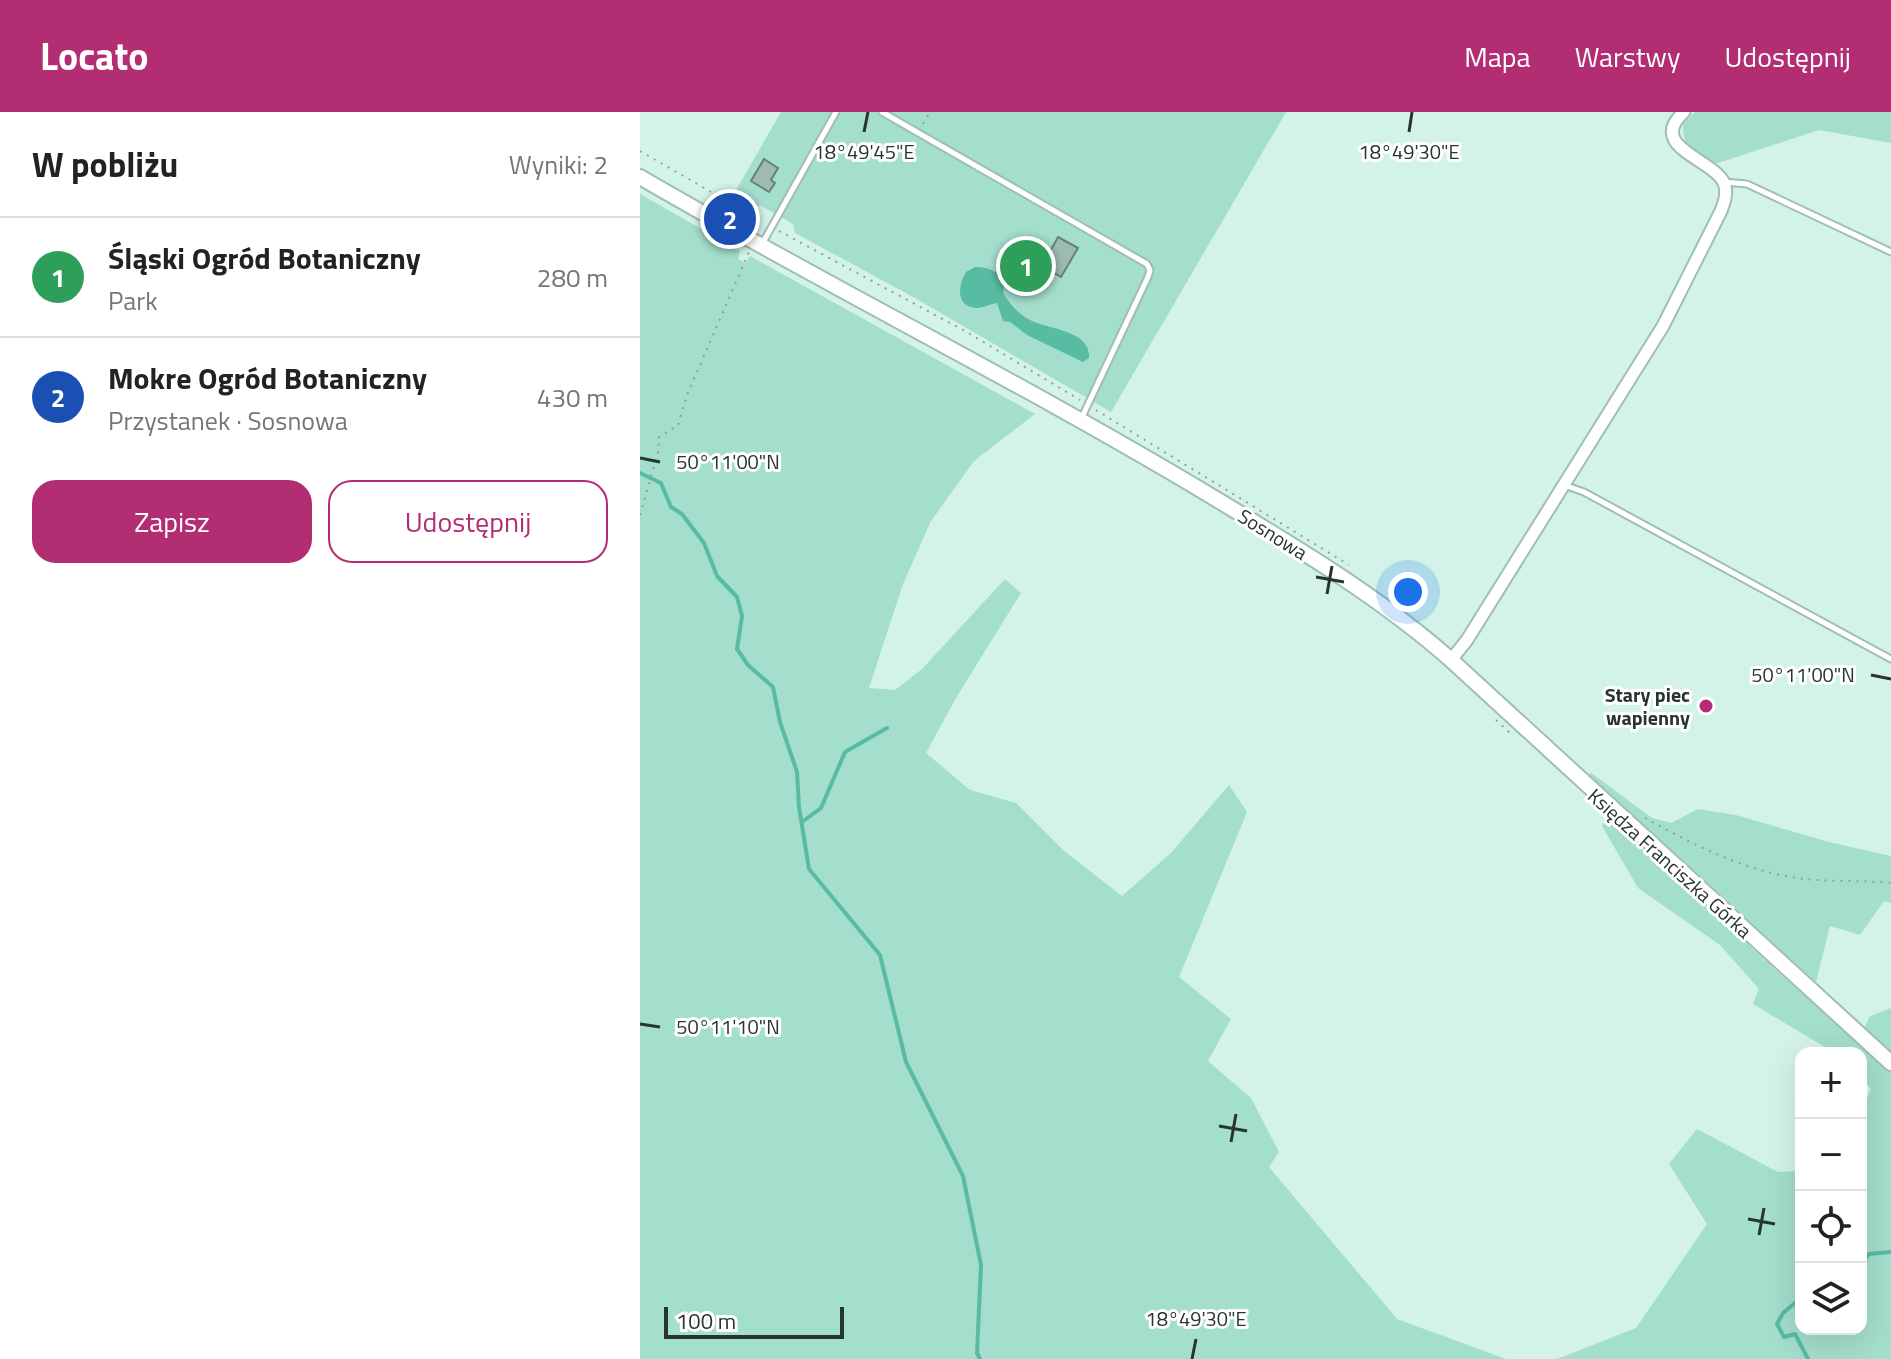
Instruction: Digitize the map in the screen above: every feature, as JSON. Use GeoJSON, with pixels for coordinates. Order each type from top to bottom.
{"type":"FeatureCollection","features":[{"type":"Feature","properties":{"kind":"street"},"geometry":{"type":"LineString","coordinates":[[1451,660],[1467,640],[1678,299],[1721,211],[1726,197],[1724,182],[1709,167],[1681,149],[1675,140],[1675,123],[1684,112]]}},
{"type":"Feature","properties":{"kind":"street","name":"Sosnowa"},"geometry":{"type":"LineString","coordinates":[[640,177],[756,248],[1080,419],[1335,572],[1399,617],[1451,660]]}},
{"type":"Feature","properties":{"kind":"street","name":"Księdza Franciszka Górka"},"geometry":{"type":"LineString","coordinates":[[1451,660],[1891,1063]]}},
{"type":"Feature","properties":{"kind":"lane"},"geometry":{"type":"LineString","coordinates":[[756,248],[836,112]]}},
{"type":"Feature","properties":{"kind":"lane"},"geometry":{"type":"LineString","coordinates":[[882,112],[1147,264],[1150,270],[1148,277],[1080,419]]}},
{"type":"Feature","properties":{"kind":"lane"},"geometry":{"type":"LineString","coordinates":[[1724,182],[1747,184],[1891,252]]}},
{"type":"Feature","properties":{"kind":"lane"},"geometry":{"type":"LineString","coordinates":[[1562,485],[1584,492],[1891,659]]}},
{"type":"Feature","properties":{"kind":"path"},"geometry":{"type":"LineString","coordinates":[[918,132],[930,112]]}},
{"type":"Feature","properties":{"kind":"path"},"geometry":{"type":"LineString","coordinates":[[640,515],[646,486],[653,474],[658,438],[678,425],[687,395],[756,248]]}},
{"type":"Feature","properties":{"kind":"shaded area"},"geometry":{"type":"Polygon","coordinates":[[[781,112],[1286,112],[1111,412],[915,298],[795,233],[793,224],[760,205],[751,210],[731,199],[781,112]]]}},
{"type":"Feature","properties":{"kind":"shaded area"},"geometry":{"type":"Polygon","coordinates":[[[1695,112],[1891,112],[1891,143],[1819,130],[1715,164],[1691,149],[1685,139],[1683,124],[1695,112]]]}},
{"type":"Feature","properties":{"kind":"shaded area"},"geometry":{"type":"Polygon","coordinates":[[[640,194],[740,251],[738,259],[746,263],[750,256],[1035,414],[974,461],[931,521],[903,584],[869,688],[895,690],[922,669],[1005,579],[1021,593],[926,753],[970,790],[1016,803],[1063,850],[1122,896],[1171,853],[1229,785],[1247,812],[1179,977],[1231,1019],[1208,1061],[1251,1098],[1279,1152],[1269,1167],[1397,1319],[1506,1359],[640,1359],[640,194]]]}},
{"type":"Feature","properties":{"kind":"shaded area"},"geometry":{"type":"Polygon","coordinates":[[[975,267],[988,269],[1006,280],[1003,293],[1018,312],[1030,320],[1076,336],[1088,349],[1089,358],[1083,362],[1003,321],[997,303],[977,308],[965,304],[960,294],[961,283],[966,272],[975,267]]]}},
{"type":"Feature","properties":{"kind":"shaded area"},"geometry":{"type":"Polygon","coordinates":[[[1590,772],[1652,818],[1671,823],[1698,809],[1736,815],[1891,856],[1891,903],[1884,901],[1860,935],[1830,926],[1816,982],[1589,779],[1590,772]]]}},
{"type":"Feature","properties":{"kind":"shaded area"},"geometry":{"type":"Polygon","coordinates":[[[1607,818],[1857,1043],[1870,1016],[1891,1008],[1891,1359],[1557,1359],[1636,1328],[1707,1224],[1669,1164],[1697,1129],[1778,1172],[1795,1171],[1795,1335],[1867,1335],[1867,1099],[1871,1089],[1867,1084],[1867,1047],[1825,1047],[1753,1004],[1759,989],[1720,945],[1638,888],[1602,826],[1607,818]]]}},
{"type":"Feature","properties":{"kind":"building"},"geometry":{"type":"Polygon","coordinates":[[[764,159],[778,168],[771,180],[775,183],[769,192],[751,181],[764,159]]]}},
{"type":"Feature","properties":{"kind":"building"},"geometry":{"type":"Polygon","coordinates":[[[1058,237],[1078,248],[1061,277],[1042,266],[1058,237]]]}},
{"type":"Feature","properties":{"kind":"waterway"},"geometry":{"type":"LineString","coordinates":[[640,473],[661,483],[671,507],[682,514],[704,543],[717,576],[737,597],[742,616],[737,649],[748,665],[773,687],[780,722],[797,772],[809,869],[880,955],[906,1062],[963,1176],[981,1265],[977,1353],[980,1359]]}},
{"type":"Feature","properties":{"kind":"waterway"},"geometry":{"type":"LineString","coordinates":[[802,822],[821,808],[845,752],[887,728]]}},
{"type":"Feature","properties":{"kind":"waterway"},"geometry":{"type":"LineString","coordinates":[[1862,1263],[1869,1254],[1891,1252]]}},
{"type":"Feature","properties":{"kind":"waterway"},"geometry":{"type":"LineString","coordinates":[[1795,1303],[1783,1313],[1777,1324],[1784,1337],[1795,1334]]}},
{"type":"Feature","properties":{"kind":"waterway"},"geometry":{"type":"LineString","coordinates":[[1796,1335],[1808,1359]]}},
{"type":"Feature","properties":{"kind":"place","name":"Mokre Ogród Botaniczny"},"geometry":{"type":"Point","coordinates":[730,219]}},
{"type":"Feature","properties":{"kind":"place","name":"Śląski Ogród Botaniczny"},"geometry":{"type":"Point","coordinates":[1026,266]}},
{"type":"Feature","properties":{"kind":"place","name":"Stary piec wapienny"},"geometry":{"type":"Point","coordinates":[1706,706]}}]}
